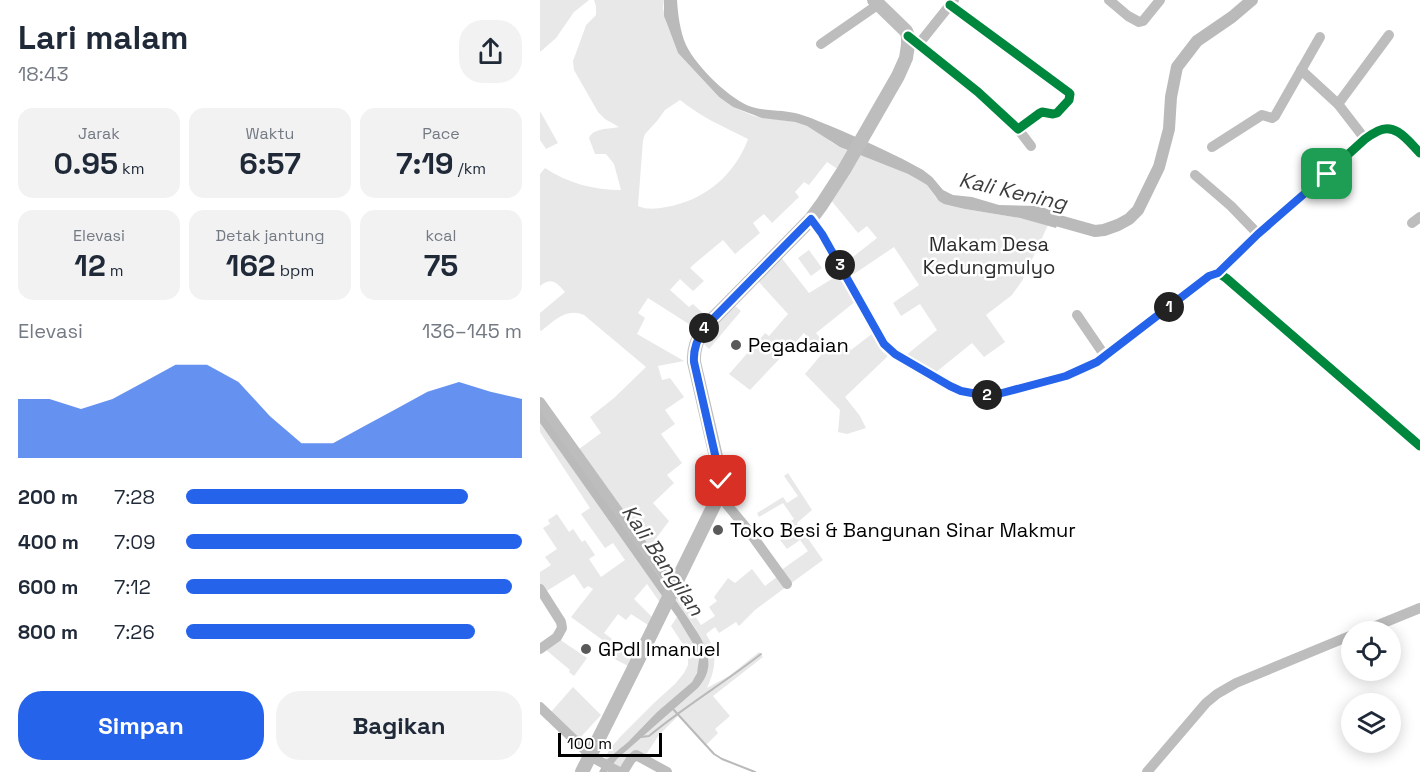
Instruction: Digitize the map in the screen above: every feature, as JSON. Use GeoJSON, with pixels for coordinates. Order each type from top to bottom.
{"type":"FeatureCollection","features":[{"type":"Feature","properties":{"kind":"main road"},"geometry":{"type":"LineString","coordinates":[[582,772],[595,759],[719,495],[720,474],[694,362],[695,346],[704,328],[811,219],[828,196],[898,76],[906,58],[908,45],[913,40],[902,26],[876,2]]}},
{"type":"Feature","properties":{"kind":"street"},"geometry":{"type":"LineString","coordinates":[[1109,0],[1138,22],[1143,21],[1160,0]]}},
{"type":"Feature","properties":{"kind":"street"},"geometry":{"type":"LineString","coordinates":[[821,44],[876,2]]}},
{"type":"Feature","properties":{"kind":"street"},"geometry":{"type":"LineString","coordinates":[[1018,129],[1040,113],[1057,113],[1069,100],[1070,94],[952,2],[913,40],[978,92],[1018,129],[1031,146]]}},
{"type":"Feature","properties":{"kind":"street"},"geometry":{"type":"LineString","coordinates":[[1338,104],[1389,35]]}},
{"type":"Feature","properties":{"kind":"street"},"geometry":{"type":"LineString","coordinates":[[1212,147],[1262,115],[1273,118],[1320,37]]}},
{"type":"Feature","properties":{"kind":"street"},"geometry":{"type":"LineString","coordinates":[[1301,70],[1338,104],[1365,139]]}},
{"type":"Feature","properties":{"kind":"street"},"geometry":{"type":"LineString","coordinates":[[811,219],[822,234],[887,347],[904,360],[961,391],[977,394],[1002,393],[1079,371],[1097,362],[1209,276],[1218,273],[1258,234],[1378,130],[1390,128],[1396,130],[1420,153]]}},
{"type":"Feature","properties":{"kind":"street"},"geometry":{"type":"LineString","coordinates":[[1195,175],[1232,206],[1258,234]]}},
{"type":"Feature","properties":{"kind":"street"},"geometry":{"type":"LineString","coordinates":[[1218,273],[1420,446]]}},
{"type":"Feature","properties":{"kind":"street"},"geometry":{"type":"LineString","coordinates":[[1077,315],[1105,356]]}},
{"type":"Feature","properties":{"kind":"street"},"geometry":{"type":"LineString","coordinates":[[540,402],[671,594]]}},
{"type":"Feature","properties":{"kind":"street"},"geometry":{"type":"LineString","coordinates":[[719,495],[787,584]]}},
{"type":"Feature","properties":{"kind":"street"},"geometry":{"type":"LineString","coordinates":[[540,589],[561,622],[562,628],[557,637],[540,649]]}},
{"type":"Feature","properties":{"kind":"street"},"geometry":{"type":"LineString","coordinates":[[1388,621],[1420,608]]}},
{"type":"Feature","properties":{"kind":"street"},"geometry":{"type":"LineString","coordinates":[[1147,772],[1206,703],[1217,694],[1341,640]]}},
{"type":"Feature","properties":{"kind":"street"},"geometry":{"type":"LineString","coordinates":[[540,707],[595,759],[618,771],[636,755],[667,772]]}},
{"type":"Feature","properties":{"kind":"green space"},"geometry":{"type":"Polygon","coordinates":[[[540,0],[589,0],[574,12],[556,38],[540,52],[540,0]]]}},
{"type":"Feature","properties":{"kind":"green space"},"geometry":{"type":"Polygon","coordinates":[[[594,0],[664,0],[666,22],[678,53],[719,97],[733,107],[754,116],[807,126],[849,151],[839,170],[827,162],[809,185],[804,182],[795,192],[799,197],[772,223],[764,214],[753,223],[760,233],[735,254],[723,240],[693,265],[690,268],[704,281],[693,291],[680,279],[670,290],[689,307],[693,304],[705,315],[695,328],[648,298],[638,313],[645,318],[637,334],[684,361],[658,366],[662,380],[670,378],[684,397],[665,410],[675,424],[661,434],[682,463],[667,475],[674,483],[653,503],[669,521],[649,548],[579,449],[601,433],[590,417],[614,398],[646,367],[584,315],[566,314],[540,330],[540,313],[565,292],[551,281],[540,286],[540,174],[545,168],[581,185],[621,190],[614,164],[606,154],[595,154],[589,138],[594,132],[619,127],[598,112],[574,70],[573,61],[586,25],[596,15],[594,0]],[[680,100],[665,110],[645,134],[638,206],[648,209],[659,208],[693,199],[726,175],[742,152],[748,139],[680,100]]]}},
{"type":"Feature","properties":{"kind":"green space"},"geometry":{"type":"Polygon","coordinates":[[[540,111],[558,143],[546,149],[540,140],[540,111]]]}},
{"type":"Feature","properties":{"kind":"green space","name":"Makam Desa Kedungmulyo"},"geometry":{"type":"Polygon","coordinates":[[[858,154],[908,174],[927,185],[936,198],[965,209],[1048,225],[1022,281],[1012,295],[986,315],[1005,342],[984,357],[972,343],[935,373],[905,356],[937,330],[920,304],[901,316],[893,303],[919,285],[894,247],[851,276],[844,264],[877,238],[867,226],[858,233],[830,199],[858,154]]]}},
{"type":"Feature","properties":{"kind":"green space"},"geometry":{"type":"Polygon","coordinates":[[[809,250],[822,268],[811,276],[798,258],[809,250]]]}},
{"type":"Feature","properties":{"kind":"green space"},"geometry":{"type":"Polygon","coordinates":[[[780,256],[809,293],[840,274],[856,301],[816,333],[829,349],[842,339],[851,350],[873,333],[888,356],[845,397],[866,428],[847,434],[838,432],[840,410],[805,374],[821,355],[804,333],[750,390],[729,374],[765,333],[769,336],[788,314],[758,281],[780,256]]]}},
{"type":"Feature","properties":{"kind":"green space"},"geometry":{"type":"Polygon","coordinates":[[[734,305],[741,311],[709,349],[703,343],[711,330],[734,305]]]}},
{"type":"Feature","properties":{"kind":"green space"},"geometry":{"type":"Polygon","coordinates":[[[540,423],[664,598],[661,604],[647,584],[634,599],[652,617],[648,625],[631,614],[626,620],[618,614],[604,633],[612,639],[608,644],[571,617],[593,589],[588,586],[584,589],[574,574],[545,592],[540,584],[540,572],[551,565],[545,557],[557,549],[543,528],[550,524],[548,520],[557,514],[569,532],[573,529],[582,542],[585,540],[595,555],[589,559],[601,577],[625,560],[613,543],[605,548],[581,514],[590,508],[540,432],[540,423]]]}},
{"type":"Feature","properties":{"kind":"green space"},"geometry":{"type":"Polygon","coordinates":[[[788,473],[812,510],[797,523],[823,560],[790,584],[780,571],[808,551],[800,540],[787,549],[780,540],[787,535],[782,527],[794,519],[783,503],[759,517],[757,513],[783,497],[787,503],[798,496],[784,476],[788,473]]]}},
{"type":"Feature","properties":{"kind":"green space"},"geometry":{"type":"Polygon","coordinates":[[[752,569],[765,586],[778,576],[786,587],[755,610],[739,626],[736,622],[719,633],[715,627],[706,634],[714,654],[712,674],[707,688],[729,676],[759,652],[763,657],[713,696],[730,716],[715,729],[718,733],[705,746],[678,716],[659,735],[645,756],[631,755],[617,772],[607,772],[617,759],[698,688],[705,677],[708,665],[707,654],[697,630],[675,599],[679,592],[701,625],[715,616],[709,607],[717,601],[714,597],[728,578],[735,583],[752,569]]]}},
{"type":"Feature","properties":{"kind":"green space"},"geometry":{"type":"Polygon","coordinates":[[[677,617],[696,648],[699,664],[697,673],[692,682],[657,712],[601,767],[609,750],[621,736],[684,673],[688,665],[688,652],[671,626],[677,617]]]}},
{"type":"Feature","properties":{"kind":"green space"},"geometry":{"type":"Polygon","coordinates":[[[559,639],[587,658],[574,676],[545,649],[559,639]]]}},
{"type":"Feature","properties":{"kind":"green space"},"geometry":{"type":"Polygon","coordinates":[[[613,647],[633,657],[628,666],[609,656],[613,647]]]}},
{"type":"Feature","properties":{"kind":"green space"},"geometry":{"type":"Polygon","coordinates":[[[573,687],[601,715],[579,739],[551,712],[573,687]]]}},
{"type":"Feature","properties":{"kind":"shaded area"},"geometry":{"type":"Polygon","coordinates":[[[664,0],[677,0],[684,40],[697,63],[724,90],[743,103],[758,109],[796,113],[812,118],[923,170],[943,190],[953,195],[972,197],[999,205],[1039,206],[1061,214],[1056,228],[1020,218],[944,204],[927,185],[908,174],[840,147],[807,126],[795,122],[762,118],[733,107],[719,97],[678,53],[664,16],[664,0]]]}},
{"type":"Feature","properties":{"kind":"shaded area"},"geometry":{"type":"Polygon","coordinates":[[[540,407],[686,615],[702,641],[708,660],[705,678],[698,688],[617,759],[607,772],[599,772],[605,761],[692,682],[697,673],[699,659],[697,650],[677,617],[540,423],[540,407]]]}},
{"type":"Feature","properties":{"kind":"waterway","name":"Kali Kening"},"geometry":{"type":"LineString","coordinates":[[1045,217],[1095,231],[1118,225],[1138,210],[1159,167],[1169,129],[1171,97],[1177,67],[1197,41],[1252,0]]}},
{"type":"Feature","properties":{"kind":"waterway"},"geometry":{"type":"LineString","coordinates":[[641,737],[649,736],[761,654]]}},
{"type":"Feature","properties":{"kind":"waterway"},"geometry":{"type":"LineString","coordinates":[[673,709],[714,754],[755,772]]}},
{"type":"Feature","properties":{"kind":"cycle path"},"geometry":{"type":"LineString","coordinates":[[908,36],[978,92],[1018,129],[1042,112],[1057,113],[1069,100],[1068,92],[950,5]]}},
{"type":"Feature","properties":{"kind":"cycle path"},"geometry":{"type":"LineString","coordinates":[[1218,273],[1365,139],[1378,131],[1391,129],[1402,134],[1420,153]]}},
{"type":"Feature","properties":{"kind":"cycle path"},"geometry":{"type":"LineString","coordinates":[[811,219],[822,234],[887,347],[908,363],[959,390],[980,395],[1002,393],[1057,378],[1089,366],[1209,276],[1218,273],[1420,446]]}},
{"type":"Feature","properties":{"kind":"place","name":"Pegadaian"},"geometry":{"type":"Point","coordinates":[736,345]}},
{"type":"Feature","properties":{"kind":"place","name":"Toko Besi & Bangunan Sinar Makmur"},"geometry":{"type":"Point","coordinates":[718,530]}},
{"type":"Feature","properties":{"kind":"place","name":"GPdI Imanuel"},"geometry":{"type":"Point","coordinates":[586,649]}},
{"type":"Feature","properties":{"kind":"route"},"geometry":{"type":"LineString","coordinates":[[721,481],[694,362],[697,340],[704,328],[811,219],[822,234],[884,344],[895,354],[939,381],[961,391],[983,395],[1002,393],[1066,376],[1097,362],[1209,276],[1218,273],[1258,234],[1327,174]]}},
{"type":"Feature","properties":{"kind":"water label","name":"Kali Bangilan"},"geometry":{"type":"Point","coordinates":[663,560]}}]}
